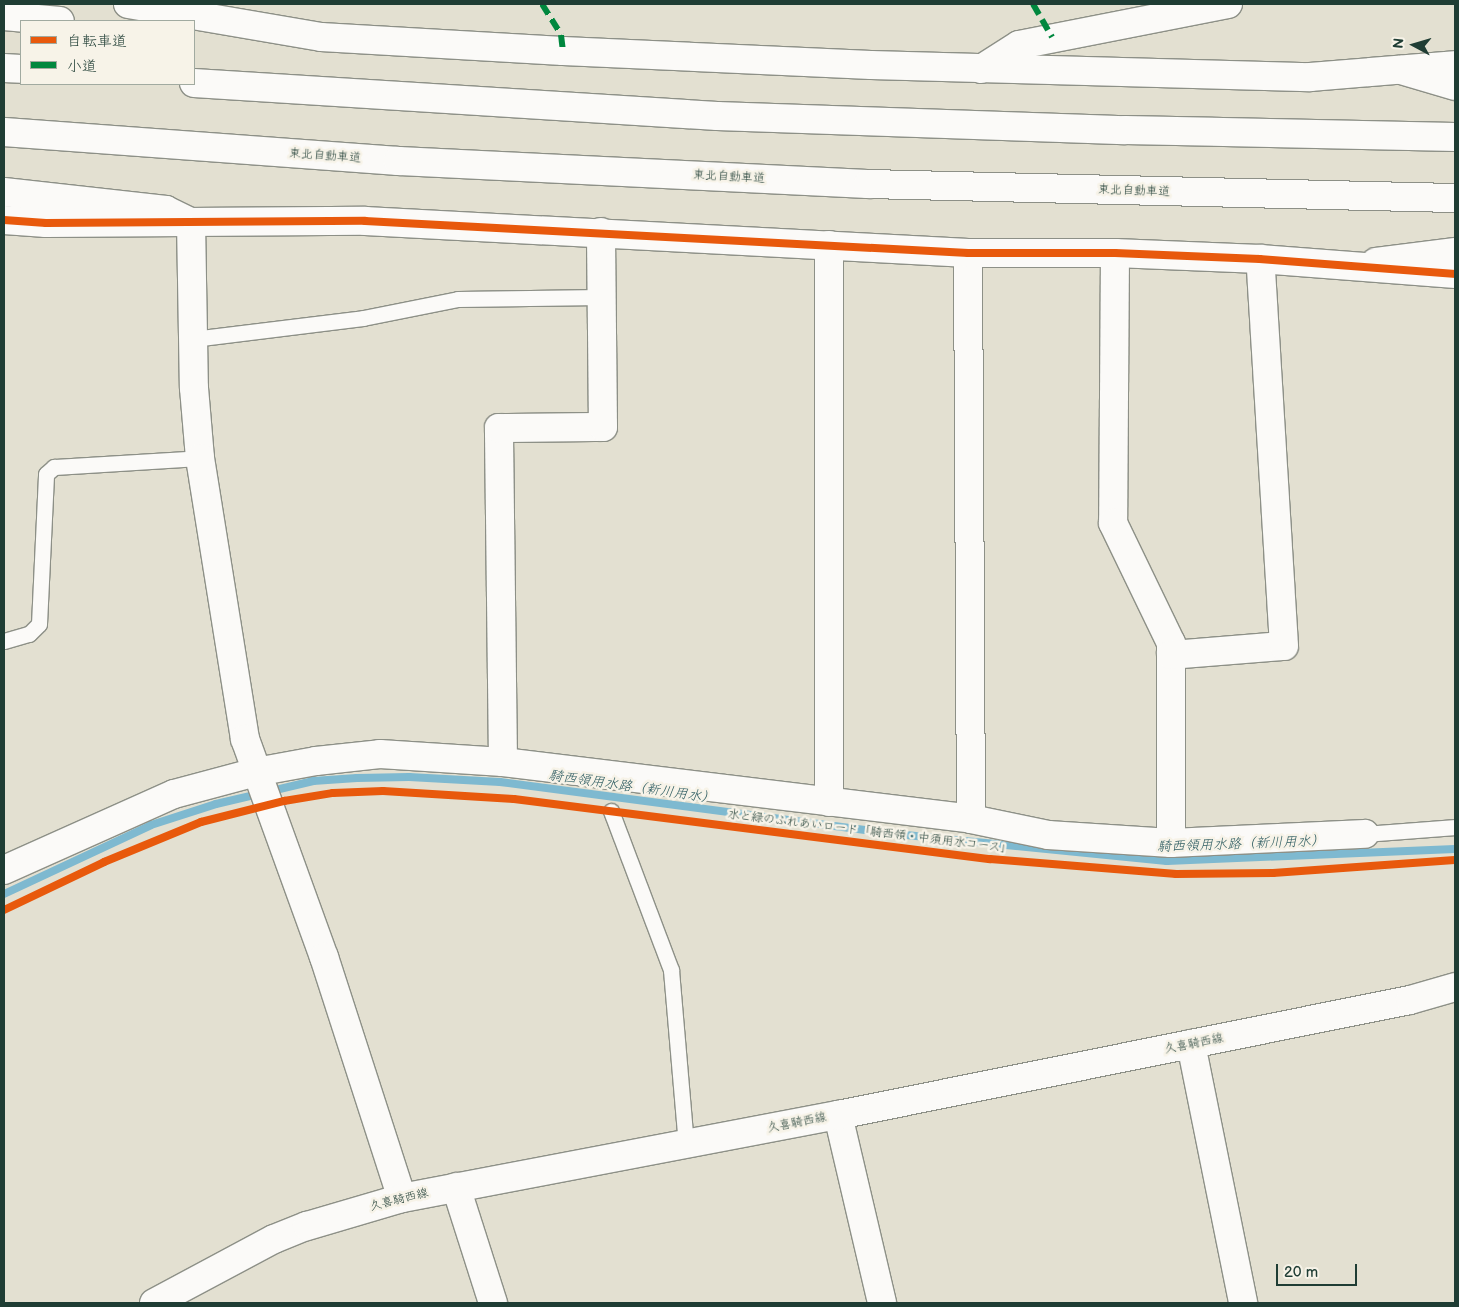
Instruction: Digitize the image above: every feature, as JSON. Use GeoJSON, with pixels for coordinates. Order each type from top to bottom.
{"type":"FeatureCollection","features":[{"type":"Feature","properties":{"kind":"main road"},"geometry":{"type":"LineString","coordinates":[[128,4],[321,37],[563,51],[981,69],[1310,77],[1455,65]]}},
{"type":"Feature","properties":{"kind":"main road"},"geometry":{"type":"LineString","coordinates":[[981,69],[1019,45],[1228,4]]}},
{"type":"Feature","properties":{"kind":"main road"},"geometry":{"type":"LineString","coordinates":[[4,16],[49,20]]}},
{"type":"Feature","properties":{"kind":"main road"},"geometry":{"type":"LineString","coordinates":[[194,20],[213,19]]}},
{"type":"Feature","properties":{"kind":"main road"},"geometry":{"type":"LineString","coordinates":[[4,68],[20,69]]}},
{"type":"Feature","properties":{"kind":"main road"},"geometry":{"type":"LineString","coordinates":[[1401,70],[1455,86]]}},
{"type":"Feature","properties":{"kind":"main road"},"geometry":{"type":"LineString","coordinates":[[195,83],[746,117],[1106,130],[1455,137]]}},
{"type":"Feature","properties":{"kind":"main road","name":"東北自動車道"},"geometry":{"type":"LineString","coordinates":[[4,132],[398,161],[848,183],[1455,198]]}},
{"type":"Feature","properties":{"kind":"main road"},"geometry":{"type":"LineString","coordinates":[[4,192],[166,210],[191,222]]}},
{"type":"Feature","properties":{"kind":"main road"},"geometry":{"type":"LineString","coordinates":[[4,220],[46,223],[365,221],[601,232],[968,253],[1115,253],[1260,259],[1455,274]]}},
{"type":"Feature","properties":{"kind":"main road"},"geometry":{"type":"LineString","coordinates":[[191,222],[193,339],[200,458],[245,739],[324,957],[402,1198]]}},
{"type":"Feature","properties":{"kind":"main road"},"geometry":{"type":"LineString","coordinates":[[503,762],[499,428],[603,427],[601,232]]}},
{"type":"Feature","properties":{"kind":"main road"},"geometry":{"type":"LineString","coordinates":[[829,245],[830,802]]}},
{"type":"Feature","properties":{"kind":"main road"},"geometry":{"type":"LineString","coordinates":[[1350,266],[1455,252]]}},
{"type":"Feature","properties":{"kind":"main road"},"geometry":{"type":"LineString","coordinates":[[968,253],[971,819]]}},
{"type":"Feature","properties":{"kind":"main road"},"geometry":{"type":"LineString","coordinates":[[1115,253],[1113,523],[1171,643],[1171,843]]}},
{"type":"Feature","properties":{"kind":"main road"},"geometry":{"type":"LineString","coordinates":[[1171,655],[1284,646],[1260,259]]}},
{"type":"Feature","properties":{"kind":"main road"},"geometry":{"type":"LineString","coordinates":[[4,870],[174,794],[256,772],[316,760],[380,754],[503,762],[971,819],[1048,835],[1171,843],[1365,834]]}},
{"type":"Feature","properties":{"kind":"main road","name":"久喜騎西線"},"geometry":{"type":"LineString","coordinates":[[154,1303],[274,1239],[307,1226],[402,1198],[838,1115],[1410,1000],[1455,987]]}},
{"type":"Feature","properties":{"kind":"main road"},"geometry":{"type":"LineString","coordinates":[[1191,1044],[1243,1303]]}},
{"type":"Feature","properties":{"kind":"main road"},"geometry":{"type":"LineString","coordinates":[[838,1115],[882,1303]]}},
{"type":"Feature","properties":{"kind":"main road"},"geometry":{"type":"LineString","coordinates":[[456,1187],[493,1303]]}},
{"type":"Feature","properties":{"kind":"lane"},"geometry":{"type":"LineString","coordinates":[[193,339],[363,318],[458,298],[601,297]]}},
{"type":"Feature","properties":{"kind":"lane"},"geometry":{"type":"LineString","coordinates":[[4,640],[29,634],[39,624],[46,474],[54,467],[200,458]]}},
{"type":"Feature","properties":{"kind":"lane"},"geometry":{"type":"LineString","coordinates":[[611,811],[671,970],[686,1144]]}},
{"type":"Feature","properties":{"kind":"lane"},"geometry":{"type":"LineString","coordinates":[[1365,834],[1455,827]]}},
{"type":"Feature","properties":{"kind":"waterway","name":"騎西領用水路（新川用水）"},"geometry":{"type":"LineString","coordinates":[[4,894],[151,825],[216,804],[313,781],[357,778],[409,777],[500,782],[896,834],[1167,861],[1455,849]]}},
{"type":"Feature","properties":{"kind":"marked path"},"geometry":{"type":"LineString","coordinates":[[542,4],[561,35],[563,51]]}},
{"type":"Feature","properties":{"kind":"marked path"},"geometry":{"type":"LineString","coordinates":[[1033,4],[1052,37]]}},
{"type":"Feature","properties":{"kind":"cycle path"},"geometry":{"type":"LineString","coordinates":[[4,220],[46,223],[365,221],[968,253],[1115,253],[1260,259],[1455,274]]}},
{"type":"Feature","properties":{"kind":"cycle path","name":"水と緑のふれあいロード「騎西領・中須用水コース」"},"geometry":{"type":"LineString","coordinates":[[4,910],[104,862],[201,822],[284,801],[333,793],[383,791],[514,799],[990,859],[1176,874],[1273,873],[1455,860]]}}]}
